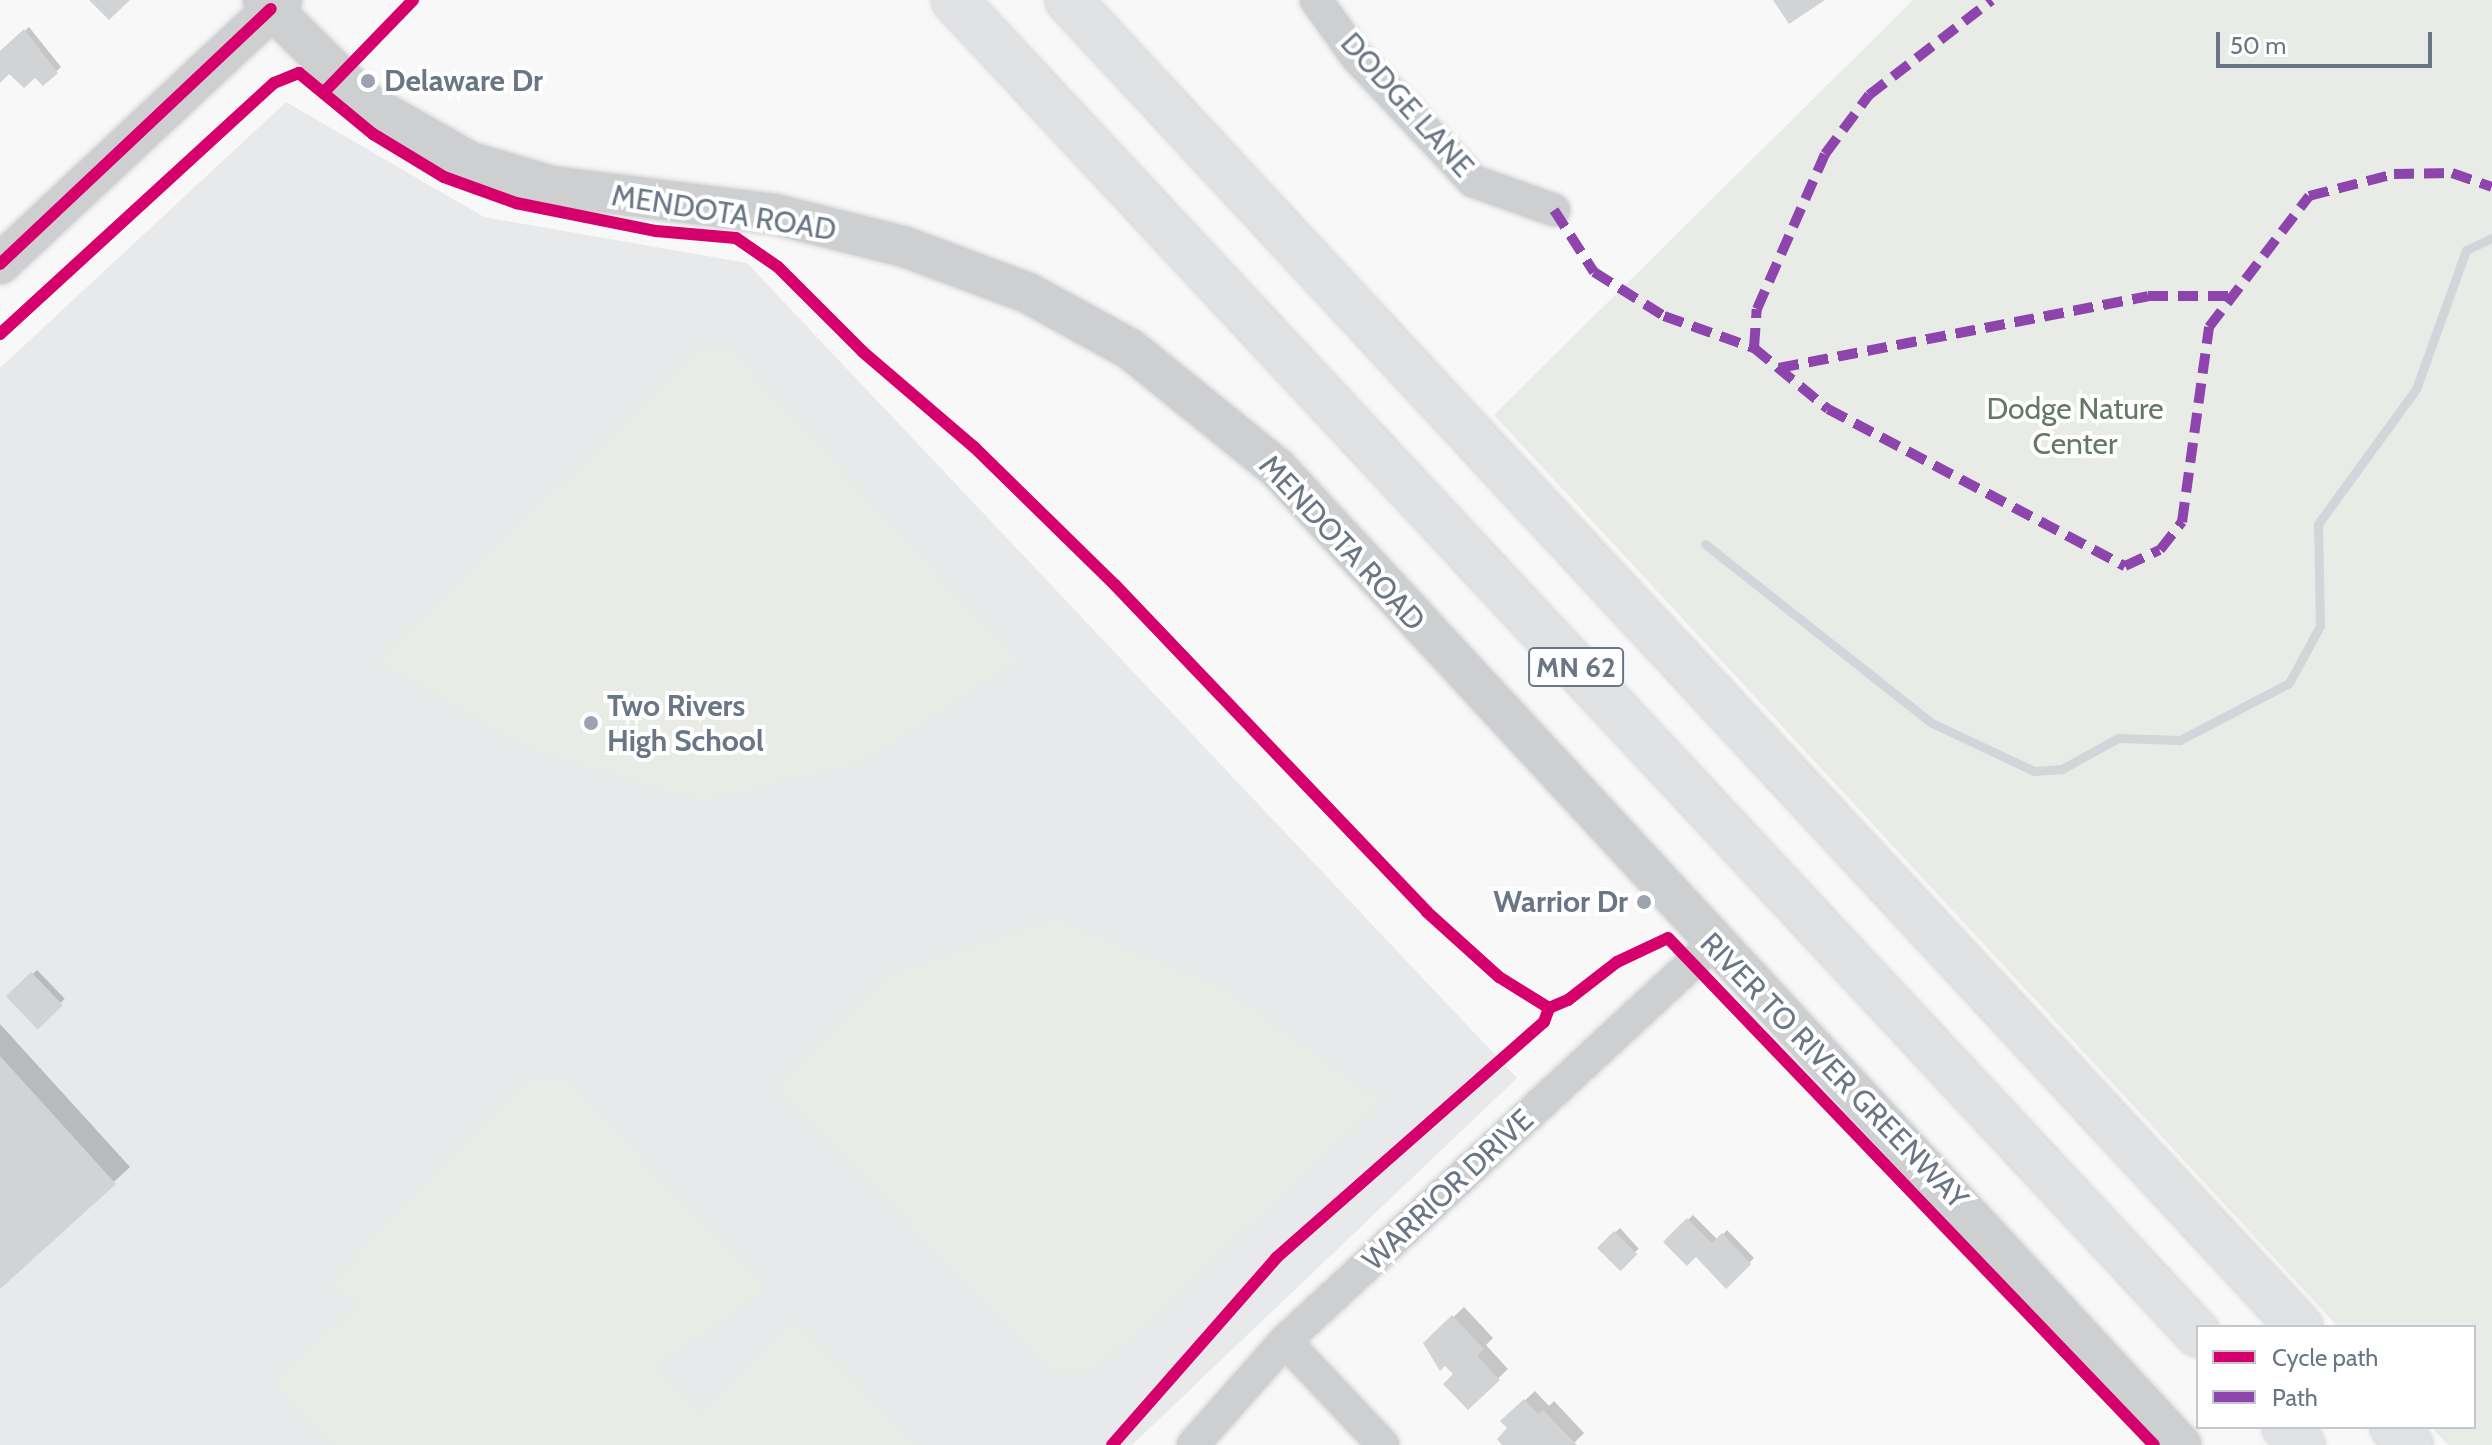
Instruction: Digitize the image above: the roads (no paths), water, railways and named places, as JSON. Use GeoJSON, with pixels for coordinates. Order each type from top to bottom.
{"type":"FeatureCollection","features":[{"type":"Feature","properties":{"kind":"highway","name":"MN 62"},"geometry":{"type":"LineString","coordinates":[[954,0],[2196,1332]]}},
{"type":"Feature","properties":{"kind":"highway","name":"MN 62"},"geometry":{"type":"LineString","coordinates":[[1068,0],[2298,1325]]}},
{"type":"Feature","properties":{"kind":"highway"},"geometry":{"type":"LineString","coordinates":[[2287,1429],[2302,1445]]}},
{"type":"Feature","properties":{"kind":"highway"},"geometry":{"type":"LineString","coordinates":[[2395,1429],[2410,1445]]}},
{"type":"Feature","properties":{"kind":"street","name":"DODGE LANE"},"geometry":{"type":"LineString","coordinates":[[1316,0],[1356,56],[1473,181],[1554,210]]}},
{"type":"Feature","properties":{"kind":"street"},"geometry":{"type":"LineString","coordinates":[[0,264],[272,3]]}},
{"type":"Feature","properties":{"kind":"street","name":"MENDOTA ROAD"},"geometry":{"type":"LineString","coordinates":[[272,3],[368,104],[470,162],[551,186],[774,214],[905,247],[1028,293],[1130,349],[1277,468],[1713,944],[2181,1445]]}},
{"type":"Feature","properties":{"kind":"street","name":"WARRIOR DRIVE"},"geometry":{"type":"LineString","coordinates":[[1193,1445],[1285,1341],[1713,944]]}},
{"type":"Feature","properties":{"kind":"street"},"geometry":{"type":"LineString","coordinates":[[1285,1341],[1383,1445]]}},
{"type":"Feature","properties":{"kind":"waterway"},"geometry":{"type":"LineString","coordinates":[[1705,544],[1932,723],[2034,771],[2062,769],[2118,738],[2180,740],[2289,683],[2320,626],[2318,524],[2416,389],[2466,250],[2492,238]]}},
{"type":"Feature","properties":{"kind":"place","name":"Delaware Dr"},"geometry":{"type":"Point","coordinates":[368,81]}},
{"type":"Feature","properties":{"kind":"place","name":"Two Rivers High School"},"geometry":{"type":"Point","coordinates":[591,723]}},
{"type":"Feature","properties":{"kind":"place","name":"Warrior Dr"},"geometry":{"type":"Point","coordinates":[1644,902]}},
{"type":"Feature","properties":{"kind":"park label","name":"Dodge Nature Center"},"geometry":{"type":"Point","coordinates":[2075,426]}}]}
